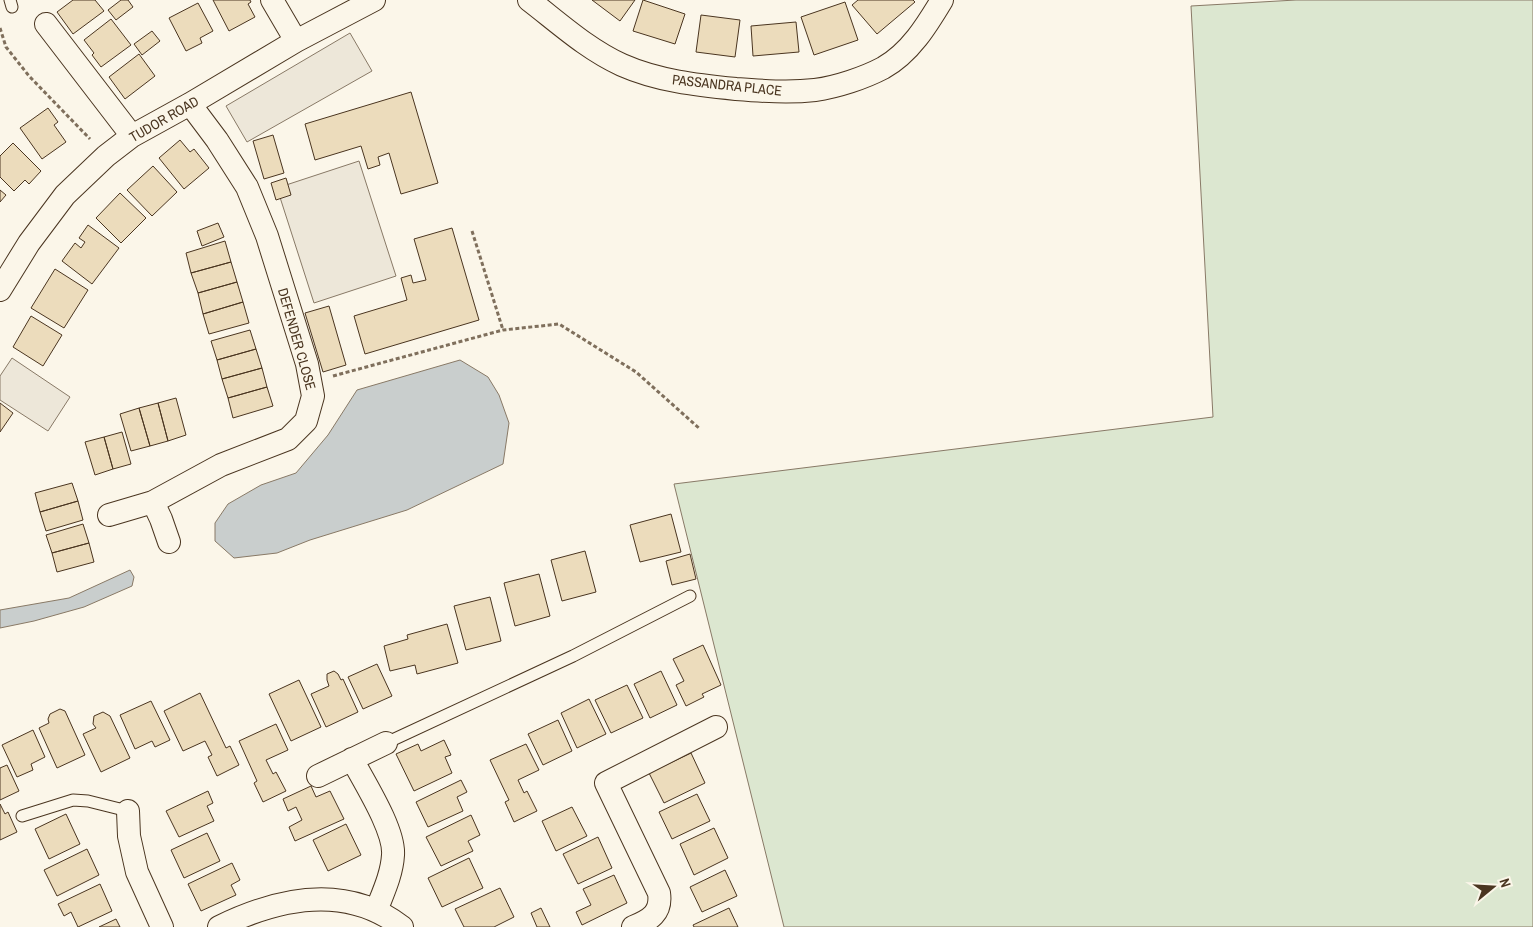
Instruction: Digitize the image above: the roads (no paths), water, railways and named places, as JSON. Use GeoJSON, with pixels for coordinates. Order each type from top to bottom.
{"type":"FeatureCollection","features":[{"type":"Feature","properties":{"kind":"street"},"geometry":{"type":"LineString","coordinates":[[272,0],[296,41]]}},
{"type":"Feature","properties":{"kind":"street","name":"TUDOR ROAD"},"geometry":{"type":"LineString","coordinates":[[0,290],[29,243],[65,195],[106,156],[132,136],[296,41],[374,0]]}},
{"type":"Feature","properties":{"kind":"street","name":"PASSANDRA PLACE"},"geometry":{"type":"LineString","coordinates":[[529,0],[596,52],[648,75],[676,82],[714,87],[782,91],[816,90],[883,68],[895,60],[916,40],[942,0]]}},
{"type":"Feature","properties":{"kind":"street"},"geometry":{"type":"LineString","coordinates":[[46,24],[132,136]]}},
{"type":"Feature","properties":{"kind":"street","name":"DEFENDER CLOSE"},"geometry":{"type":"LineString","coordinates":[[109,516],[153,502],[221,465],[288,439],[306,421],[313,396],[306,364],[268,236],[247,186],[217,140],[190,104]]}},
{"type":"Feature","properties":{"kind":"street"},"geometry":{"type":"LineString","coordinates":[[153,502],[169,542]]}},
{"type":"Feature","properties":{"kind":"street"},"geometry":{"type":"LineString","coordinates":[[633,927],[648,920],[655,914],[659,908],[659,893],[644,857],[606,783],[716,727]]}},
{"type":"Feature","properties":{"kind":"street"},"geometry":{"type":"LineString","coordinates":[[318,776],[386,743]]}},
{"type":"Feature","properties":{"kind":"street"},"geometry":{"type":"LineString","coordinates":[[352,759],[388,830],[392,844],[393,854],[388,878],[376,911]]}},
{"type":"Feature","properties":{"kind":"street"},"geometry":{"type":"LineString","coordinates":[[128,811],[129,836],[137,872],[162,927]]}},
{"type":"Feature","properties":{"kind":"street"},"geometry":{"type":"LineString","coordinates":[[218,927],[255,912],[297,900],[318,898],[337,899],[376,911],[402,927]]}},
{"type":"Feature","properties":{"kind":"lane"},"geometry":{"type":"LineString","coordinates":[[386,743],[573,656],[690,596]]}},
{"type":"Feature","properties":{"kind":"lane"},"geometry":{"type":"LineString","coordinates":[[22,816],[73,800],[88,801],[128,811]]}}]}
